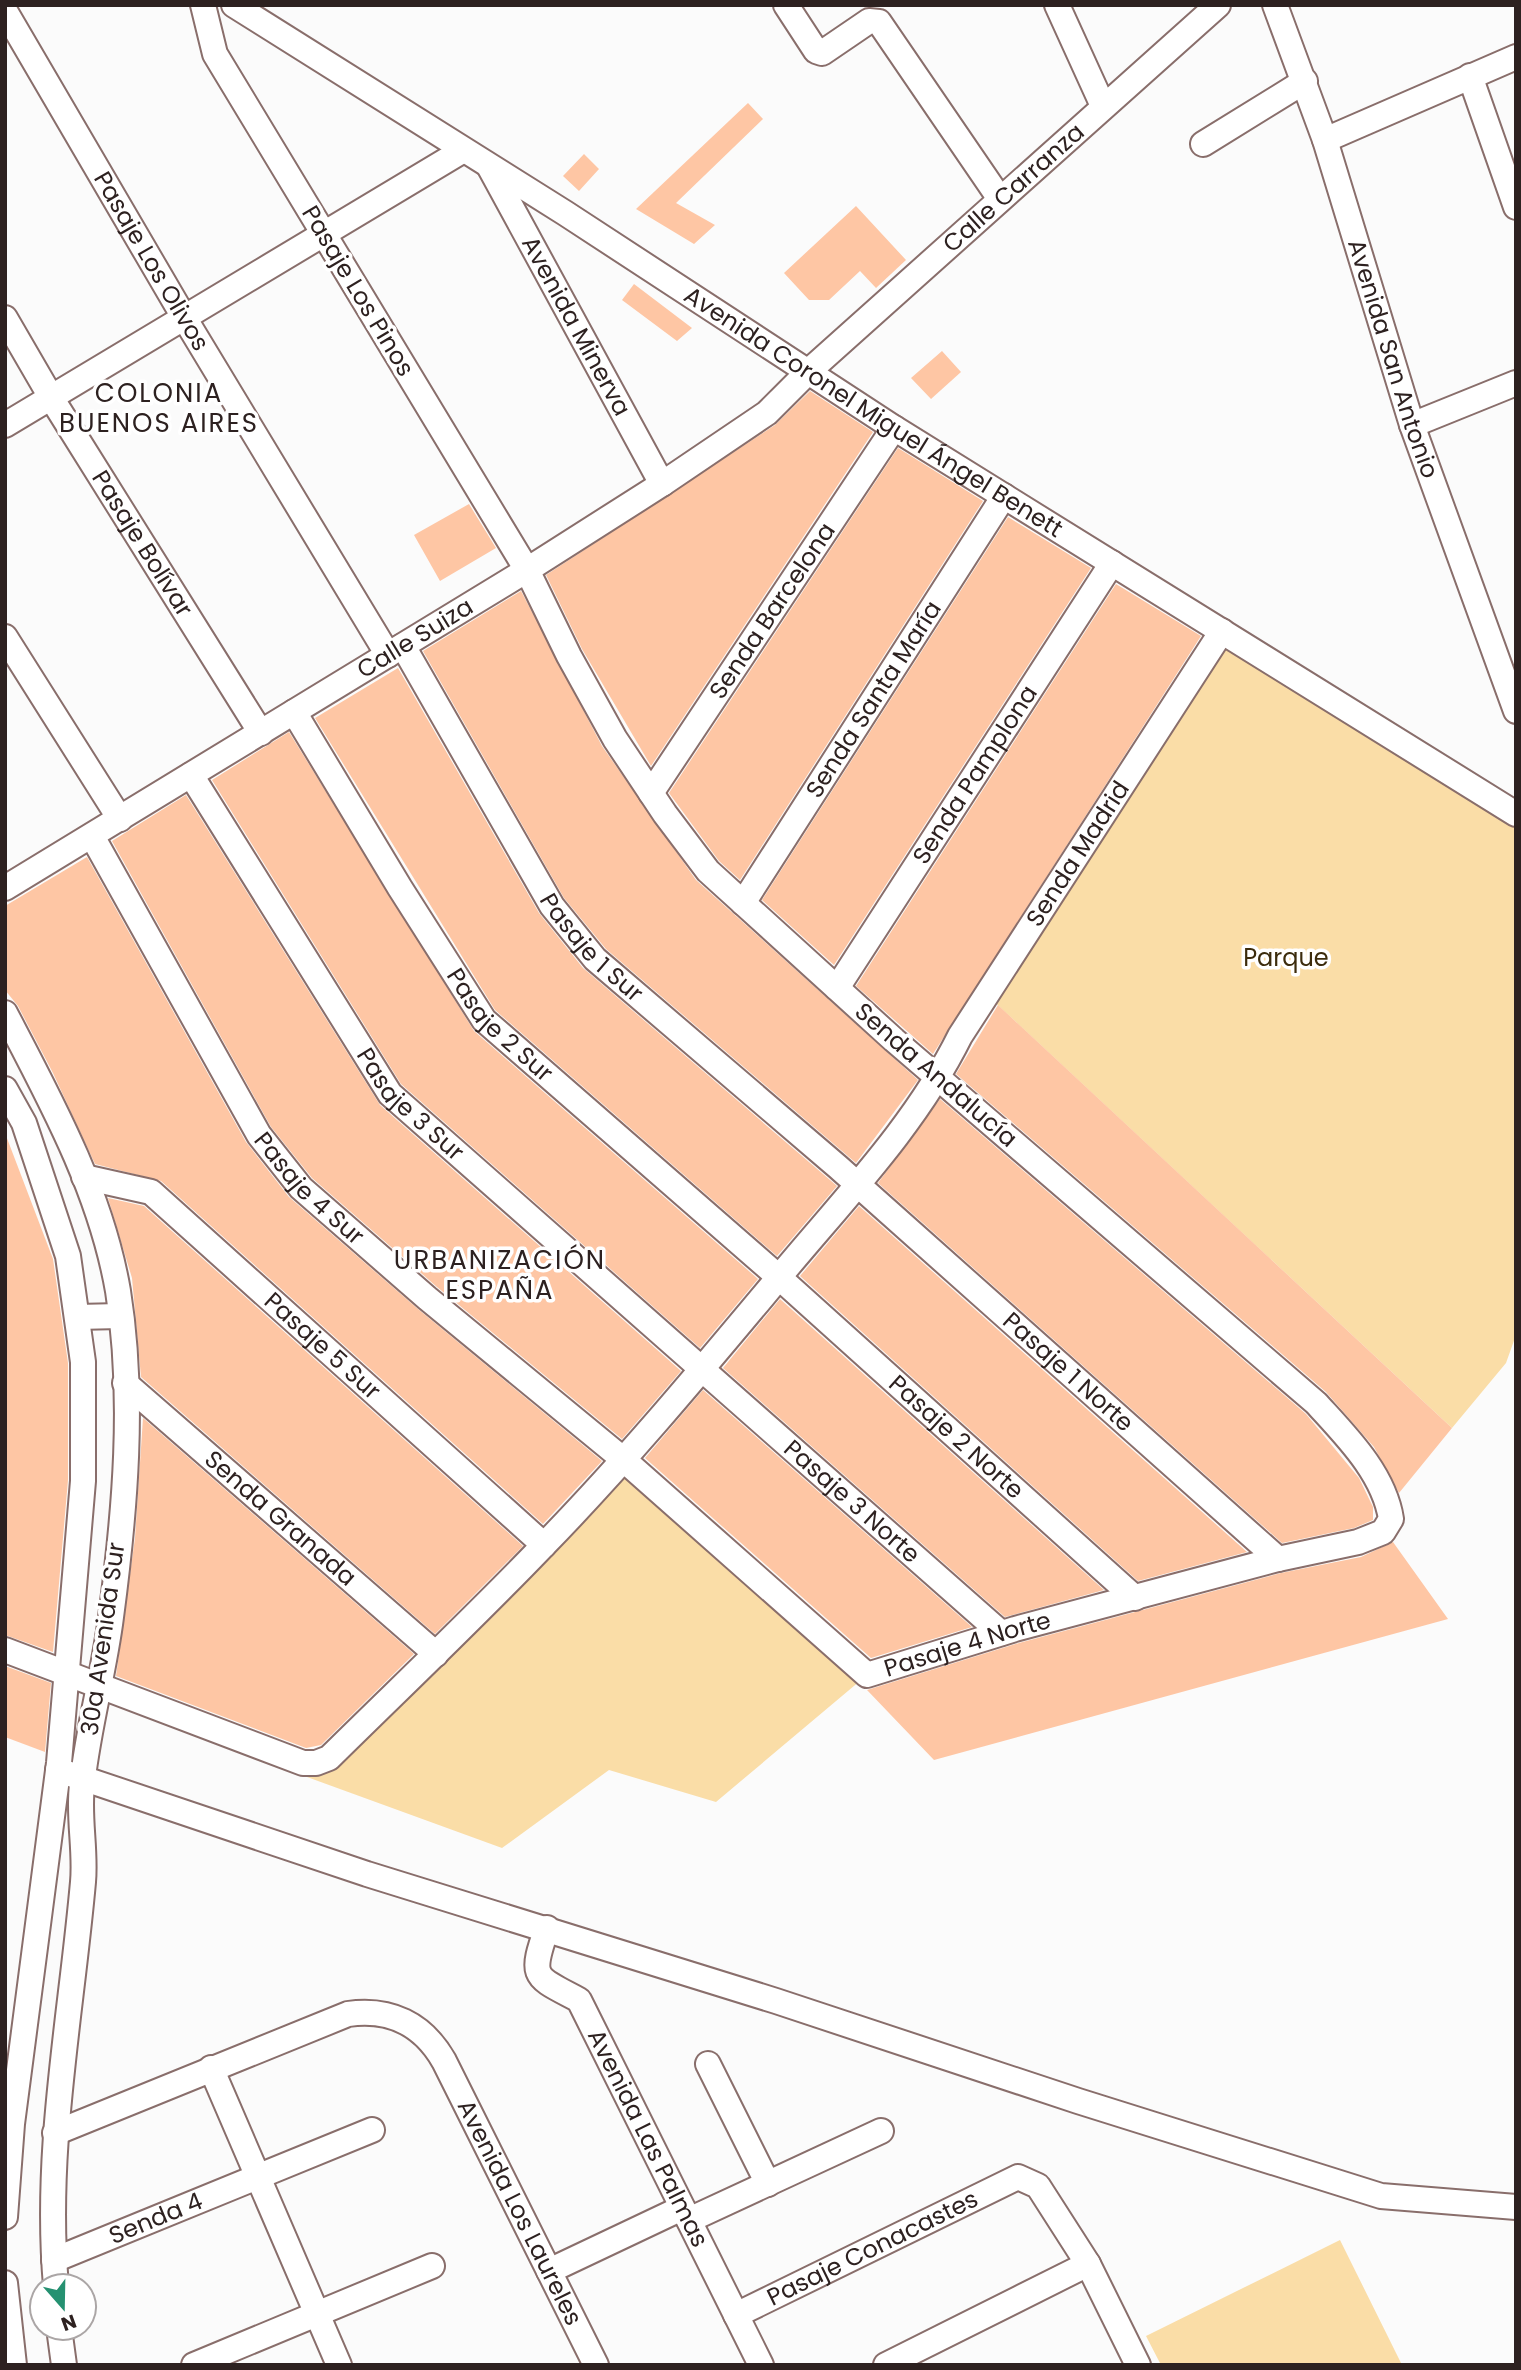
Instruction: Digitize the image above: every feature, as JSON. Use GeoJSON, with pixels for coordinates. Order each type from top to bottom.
{"type":"FeatureCollection","features":[{"type":"Feature","properties":{"kind":"street","name":"Pasaje Los Pinos"},"geometry":{"type":"LineString","coordinates":[[203,5],[215,54],[527,570]]}},
{"type":"Feature","properties":{"kind":"street","name":"Avenida Coronel Miguel Ángel Benett"},"geometry":{"type":"LineString","coordinates":[[234,5],[809,370],[894,428],[1516,814]]}},
{"type":"Feature","properties":{"kind":"street"},"geometry":{"type":"LineString","coordinates":[[786,5],[817,51],[822,53],[869,21],[879,22],[1000,199]]}},
{"type":"Feature","properties":{"kind":"street"},"geometry":{"type":"LineString","coordinates":[[1057,5],[1103,106]]}},
{"type":"Feature","properties":{"kind":"street","name":"Calle Carranza"},"geometry":{"type":"LineString","coordinates":[[809,370],[1218,5]]}},
{"type":"Feature","properties":{"kind":"street","name":"Avenida San Antonio"},"geometry":{"type":"LineString","coordinates":[[1275,5],[1325,140],[1412,425],[1516,711]]}},
{"type":"Feature","properties":{"kind":"street","name":"Pasaje Los Olivos"},"geometry":{"type":"LineString","coordinates":[[5,11],[185,319],[396,651]]}},
{"type":"Feature","properties":{"kind":"street"},"geometry":{"type":"LineString","coordinates":[[1325,140],[1516,57]]}},
{"type":"Feature","properties":{"kind":"street"},"geometry":{"type":"LineString","coordinates":[[1470,76],[1516,207]]}},
{"type":"Feature","properties":{"kind":"street"},"geometry":{"type":"LineString","coordinates":[[1203,144],[1305,81]]}},
{"type":"Feature","properties":{"kind":"street"},"geometry":{"type":"LineString","coordinates":[[5,425],[462,151]]}},
{"type":"Feature","properties":{"kind":"street","name":"Avenida Minerva"},"geometry":{"type":"LineString","coordinates":[[490,168],[662,484]]}},
{"type":"Feature","properties":{"kind":"street","name":"Pasaje Bolívar"},"geometry":{"type":"LineString","coordinates":[[5,317],[52,399],[261,733]]}},
{"type":"Feature","properties":{"kind":"street","name":"Calle Suiza"},"geometry":{"type":"LineString","coordinates":[[5,888],[396,651],[662,484],[767,413],[809,370]]}},
{"type":"Feature","properties":{"kind":"street"},"geometry":{"type":"LineString","coordinates":[[1412,425],[1516,383]]}},
{"type":"Feature","properties":{"kind":"street","name":"Senda Barcelona"},"geometry":{"type":"LineString","coordinates":[[651,793],[894,428]]}},
{"type":"Feature","properties":{"kind":"street","name":"Senda Santa María"},"geometry":{"type":"LineString","coordinates":[[743,903],[1004,496]]}},
{"type":"Feature","properties":{"kind":"street","name":"Senda Pamplona"},"geometry":{"type":"LineString","coordinates":[[837,988],[1112,563]]}},
{"type":"Feature","properties":{"kind":"street","name":"Senda Andalucía"},"geometry":{"type":"LineString","coordinates":[[527,570],[569,656],[615,739],[708,872],[939,1078],[1315,1403],[1357,1448],[1379,1486],[1389,1507],[1391,1519],[1383,1532]]}},
{"type":"Feature","properties":{"kind":"street","name":"Senda Madrid"},"geometry":{"type":"LineString","coordinates":[[99,1686],[303,1763],[316,1763],[329,1758],[544,1545],[624,1460],[857,1185],[939,1078],[960,1036],[1222,631]]}},
{"type":"Feature","properties":{"kind":"street"},"geometry":{"type":"LineString","coordinates":[[5,637],[120,818]]}},
{"type":"Feature","properties":{"kind":"street","name":"Pasaje 1 Sur"},"geometry":{"type":"LineString","coordinates":[[396,651],[552,906],[595,959],[857,1185]]}},
{"type":"Feature","properties":{"kind":"street","name":"Pasaje 2 Sur"},"geometry":{"type":"LineString","coordinates":[[294,712],[400,888],[484,1020],[778,1277]]}},
{"type":"Feature","properties":{"kind":"street","name":"Pasaje 3 Sur"},"geometry":{"type":"LineString","coordinates":[[191,775],[390,1094],[702,1371]]}},
{"type":"Feature","properties":{"kind":"street","name":"Pasaje 4 Sur"},"geometry":{"type":"LineString","coordinates":[[92,836],[259,1135],[301,1188],[427,1298],[624,1460]]}},
{"type":"Feature","properties":{"kind":"street","name":"30a Avenida Sur"},"geometry":{"type":"LineString","coordinates":[[5,1013],[49,1097],[84,1177],[105,1239],[120,1316],[125,1383],[124,1474],[111,1617],[83,1779],[80,1825],[84,1878],[57,2104],[55,2272]]}},
{"type":"Feature","properties":{"kind":"street","name":"30a Avenida Sur"},"geometry":{"type":"LineString","coordinates":[[5,1089],[24,1123],[68,1256],[83,1362],[83,1481],[58,1770],[9,2125],[5,2217]]}},
{"type":"Feature","properties":{"kind":"street","name":"Pasaje 5 Sur"},"geometry":{"type":"LineString","coordinates":[[84,1177],[151,1192],[544,1545]]}},
{"type":"Feature","properties":{"kind":"street","name":"Pasaje 1 Norte"},"geometry":{"type":"LineString","coordinates":[[857,1185],[1278,1559]]}},
{"type":"Feature","properties":{"kind":"street","name":"Pasaje 2 Norte"},"geometry":{"type":"LineString","coordinates":[[778,1277],[1135,1598]]}},
{"type":"Feature","properties":{"kind":"street"},"geometry":{"type":"LineString","coordinates":[[77,1317],[120,1316]]}},
{"type":"Feature","properties":{"kind":"street","name":"Pasaje 3 Norte"},"geometry":{"type":"LineString","coordinates":[[702,1371],[1002,1633]]}},
{"type":"Feature","properties":{"kind":"street","name":"Senda Granada"},"geometry":{"type":"LineString","coordinates":[[125,1383],[436,1654]]}},
{"type":"Feature","properties":{"kind":"street","name":"Pasaje 4 Norte"},"geometry":{"type":"LineString","coordinates":[[624,1460],[867,1675],[1002,1633],[1278,1559],[1358,1542],[1383,1532]]}},
{"type":"Feature","properties":{"kind":"street"},"geometry":{"type":"LineString","coordinates":[[5,1650],[99,1686]]}},
{"type":"Feature","properties":{"kind":"street"},"geometry":{"type":"LineString","coordinates":[[58,1770],[366,1874],[547,1928],[1381,2196],[1516,2207]]}},
{"type":"Feature","properties":{"kind":"street","name":"Avenida Las Palmas"},"geometry":{"type":"LineString","coordinates":[[547,1928],[536,1960],[537,1970],[551,1985],[579,2000],[761,2365]]}},
{"type":"Feature","properties":{"kind":"street","name":"Avenida Los Laureles"},"geometry":{"type":"LineString","coordinates":[[55,2133],[348,2014],[369,2011],[415,2026],[434,2043],[444,2061],[597,2365]]}},
{"type":"Feature","properties":{"kind":"street"},"geometry":{"type":"LineString","coordinates":[[708,2064],[768,2183]]}},
{"type":"Feature","properties":{"kind":"street"},"geometry":{"type":"LineString","coordinates":[[211,2068],[339,2365]]}},
{"type":"Feature","properties":{"kind":"street"},"geometry":{"type":"LineString","coordinates":[[9,2125],[57,2104]]}},
{"type":"Feature","properties":{"kind":"street","name":"Senda 4"},"geometry":{"type":"LineString","coordinates":[[54,2260],[372,2130]]}},
{"type":"Feature","properties":{"kind":"street"},"geometry":{"type":"LineString","coordinates":[[549,2270],[768,2183],[881,2131]]}},
{"type":"Feature","properties":{"kind":"street","name":"Pasaje Conacastes"},"geometry":{"type":"LineString","coordinates":[[736,2315],[1010,2180],[1029,2179],[1038,2186],[1088,2264]]}},
{"type":"Feature","properties":{"kind":"street"},"geometry":{"type":"LineString","coordinates":[[886,2365],[1088,2264],[1138,2365]]}},
{"type":"Feature","properties":{"kind":"street"},"geometry":{"type":"LineString","coordinates":[[194,2365],[432,2266]]}},
{"type":"Feature","properties":{"kind":"street"},"geometry":{"type":"LineString","coordinates":[[5,2283],[14,2365]]}},
{"type":"Feature","properties":{"kind":"street"},"geometry":{"type":"LineString","coordinates":[[61,2342],[64,2365]]}},
{"type":"Feature","properties":{"kind":"green space","name":"Parque"},"geometry":{"type":"Polygon","coordinates":[[[1222,631],[1516,816],[1516,1335],[1506,1363],[1452,1428],[987,995],[1222,631]]]}},
{"type":"Feature","properties":{"kind":"green space"},"geometry":{"type":"Polygon","coordinates":[[[627,1464],[867,1675],[716,1802],[609,1770],[502,1848],[307,1777],[627,1464]]]}},
{"type":"Feature","properties":{"kind":"green space"},"geometry":{"type":"Polygon","coordinates":[[[1340,2240],[1402,2365],[1161,2365],[1146,2336],[1340,2240]]]}},
{"type":"Feature","properties":{"kind":"building"},"geometry":{"type":"Polygon","coordinates":[[[748,103],[763,119],[676,203],[715,225],[694,244],[636,209],[748,103]]]}},
{"type":"Feature","properties":{"kind":"building"},"geometry":{"type":"Polygon","coordinates":[[[584,154],[599,169],[579,191],[563,176],[584,154]]]}},
{"type":"Feature","properties":{"kind":"building"},"geometry":{"type":"Polygon","coordinates":[[[856,206],[906,260],[876,288],[860,271],[829,300],[809,300],[784,273],[856,206]]]}},
{"type":"Feature","properties":{"kind":"building"},"geometry":{"type":"Polygon","coordinates":[[[634,284],[692,328],[677,341],[622,300],[634,284]]]}},
{"type":"Feature","properties":{"kind":"building"},"geometry":{"type":"Polygon","coordinates":[[[942,351],[961,372],[931,399],[911,378],[942,351]]]}},
{"type":"Feature","properties":{"kind":"building"},"geometry":{"type":"Polygon","coordinates":[[[810,391],[873,432],[651,766],[582,649],[546,575],[775,425],[810,391]]]}},
{"type":"Feature","properties":{"kind":"building"},"geometry":{"type":"Polygon","coordinates":[[[898,448],[983,501],[740,880],[719,861],[669,793],[898,448]]]}},
{"type":"Feature","properties":{"kind":"building"},"geometry":{"type":"Polygon","coordinates":[[[469,504],[496,548],[440,581],[414,535],[469,504]]]}},
{"type":"Feature","properties":{"kind":"building"},"geometry":{"type":"Polygon","coordinates":[[[1008,517],[1091,568],[834,965],[762,900],[1008,517]]]}},
{"type":"Feature","properties":{"kind":"building"},"geometry":{"type":"Polygon","coordinates":[[[1116,584],[1201,636],[933,1054],[856,986],[1116,584]]]}},
{"type":"Feature","properties":{"kind":"building"},"geometry":{"type":"Polygon","coordinates":[[[521,591],[602,746],[696,880],[918,1080],[856,1163],[606,949],[564,898],[423,651],[521,591]]]}},
{"type":"Feature","properties":{"kind":"building"},"geometry":{"type":"Polygon","coordinates":[[[398,668],[539,913],[583,968],[837,1186],[777,1256],[495,1010],[315,718],[398,668]]]}},
{"type":"Feature","properties":{"kind":"building"},"geometry":{"type":"Polygon","coordinates":[[[289,732],[474,1031],[758,1279],[700,1348],[401,1084],[212,780],[289,732]]]}},
{"type":"Feature","properties":{"kind":"building"},"geometry":{"type":"Polygon","coordinates":[[[186,795],[380,1105],[681,1371],[622,1439],[437,1287],[312,1178],[271,1127],[112,841],[186,795]]]}},
{"type":"Feature","properties":{"kind":"building"},"geometry":{"type":"Polygon","coordinates":[[[87,857],[246,1142],[289,1197],[418,1309],[602,1461],[543,1524],[161,1181],[95,1164],[53,1073],[18,1006],[5,990],[5,906],[87,857]]]}},
{"type":"Feature","properties":{"kind":"building"},"geometry":{"type":"Polygon","coordinates":[[[998,1005],[1452,1428],[1399,1493],[1374,1447],[1326,1392],[956,1074],[998,1005]]]}},
{"type":"Feature","properties":{"kind":"building"},"geometry":{"type":"Polygon","coordinates":[[[940,1099],[1306,1414],[1359,1478],[1373,1507],[1373,1520],[1354,1528],[1282,1543],[878,1183],[940,1099]]]}},
{"type":"Feature","properties":{"kind":"building"},"geometry":{"type":"Polygon","coordinates":[[[5,1133],[53,1259],[68,1363],[68,1480],[53,1652],[5,1635],[5,1133]]]}},
{"type":"Feature","properties":{"kind":"building"},"geometry":{"type":"Polygon","coordinates":[[[108,1198],[144,1206],[523,1546],[435,1634],[141,1377],[132,1278],[108,1198]]]}},
{"type":"Feature","properties":{"kind":"building"},"geometry":{"type":"Polygon","coordinates":[[[859,1206],[1247,1552],[1138,1581],[800,1276],[859,1206]]]}},
{"type":"Feature","properties":{"kind":"building"},"geometry":{"type":"Polygon","coordinates":[[[780,1299],[1104,1590],[1005,1617],[723,1368],[780,1299]]]}},
{"type":"Feature","properties":{"kind":"building"},"geometry":{"type":"Polygon","coordinates":[[[703,1390],[972,1627],[871,1658],[645,1458],[703,1390]]]}},
{"type":"Feature","properties":{"kind":"building"},"geometry":{"type":"Polygon","coordinates":[[[143,1418],[414,1654],[321,1745],[306,1748],[116,1676],[135,1538],[143,1418]]]}},
{"type":"Feature","properties":{"kind":"building"},"geometry":{"type":"Polygon","coordinates":[[[1393,1542],[1448,1619],[934,1760],[867,1690],[1019,1643],[1281,1573],[1361,1557],[1393,1542]]]}},
{"type":"Feature","properties":{"kind":"building"},"geometry":{"type":"Polygon","coordinates":[[[5,1666],[51,1683],[45,1752],[5,1737],[5,1666]]]}},
{"type":"Feature","properties":{"kind":"district","name":"COLONIA BUENOS AIRES"},"geometry":{"type":"Point","coordinates":[159,408]}},
{"type":"Feature","properties":{"kind":"district","name":"URBANIZACIÓN ESPAÑA"},"geometry":{"type":"Point","coordinates":[500,1275]}}]}
